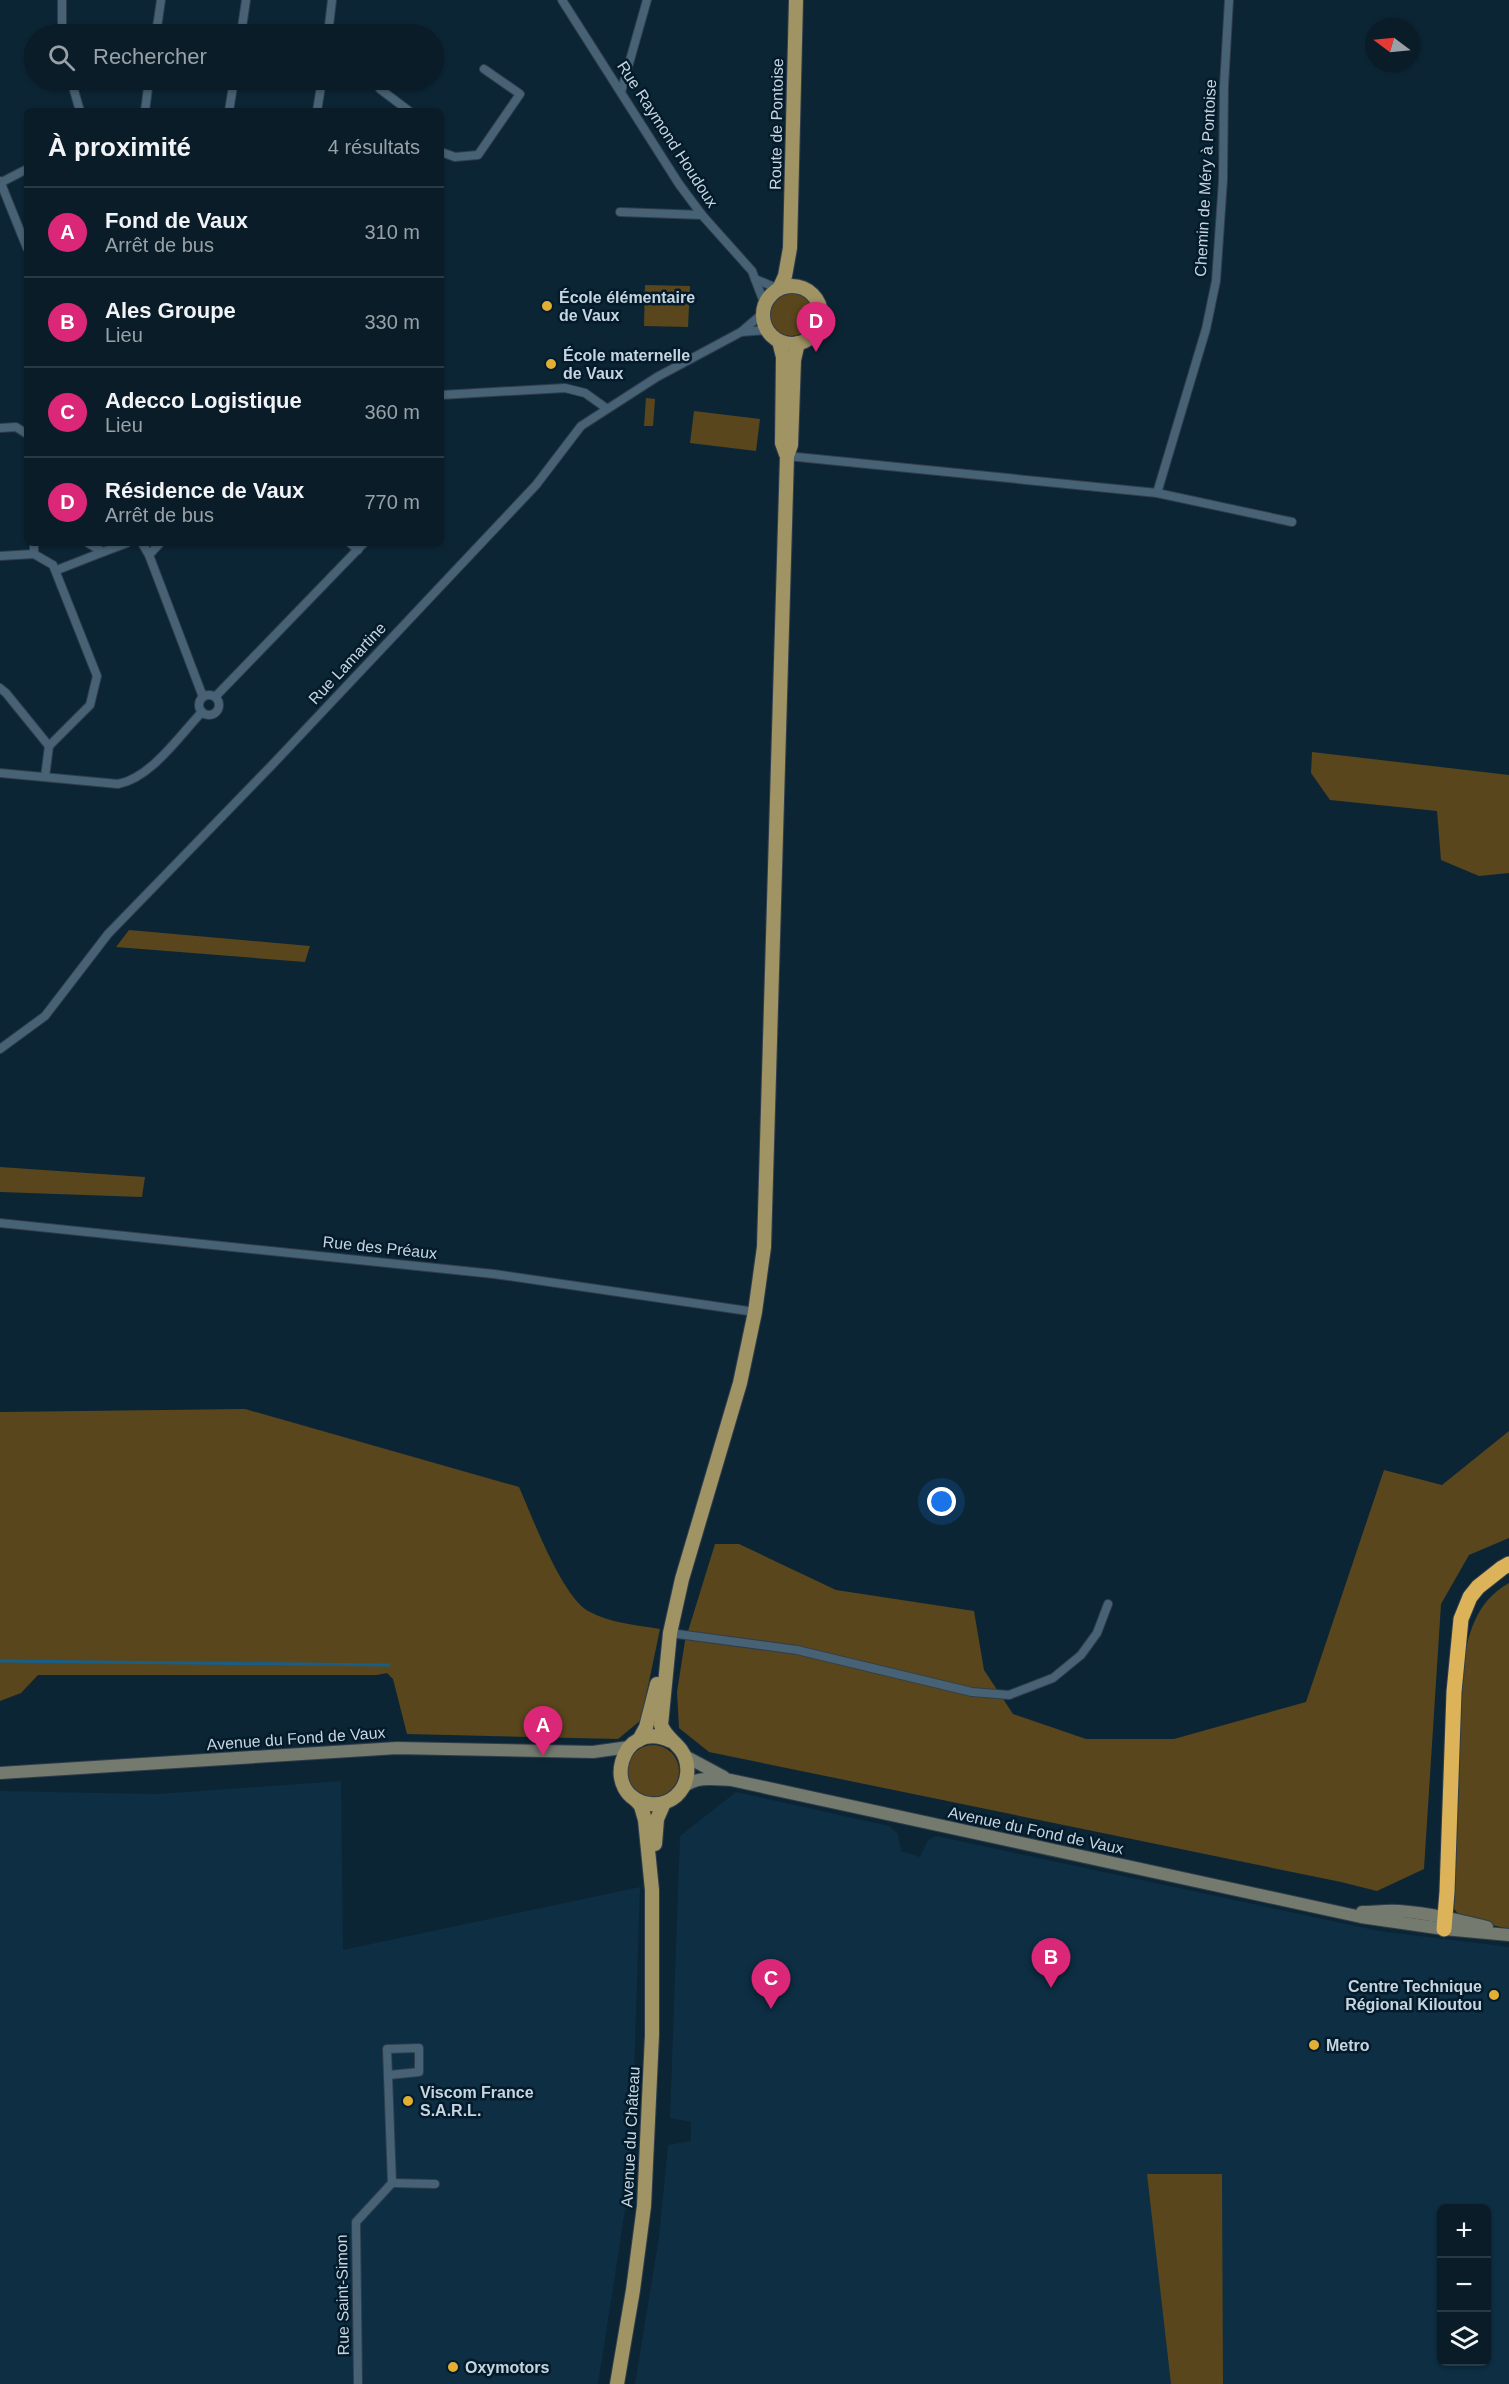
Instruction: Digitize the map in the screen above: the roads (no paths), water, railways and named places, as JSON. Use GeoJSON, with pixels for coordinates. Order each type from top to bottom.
{"type":"FeatureCollection","features":[{"type":"Feature","properties":{"kind":"highway"},"geometry":{"type":"LineString","coordinates":[[1445,1923],[1461,1619],[1470,1597],[1488,1579],[1509,1564]]}},
{"type":"Feature","properties":{"kind":"highway"},"geometry":{"type":"LineString","coordinates":[[1458,1642],[1473,1606],[1484,1592],[1509,1575]]}},
{"type":"Feature","properties":{"kind":"main road","name":"Route de Pontoise"},"geometry":{"type":"LineString","coordinates":[[779,289],[785,276],[790,248],[796,0]]}},
{"type":"Feature","properties":{"kind":"main road","name":"Route de Pontoise"},"geometry":{"type":"LineString","coordinates":[[790,248],[800,287]]}},
{"type":"Feature","properties":{"kind":"main road"},"geometry":{"type":"LineString","coordinates":[[779,341],[798,343],[815,332],[821,314],[815,297],[800,287],[789,286],[779,289],[770,296],[764,309],[767,330],[779,341],[783,357],[782,443],[787,456]]}},
{"type":"Feature","properties":{"kind":"main road"},"geometry":{"type":"LineString","coordinates":[[669,1638],[661,1721],[671,1741],[685,1756],[688,1774],[683,1787],[674,1797],[664,1803],[646,1803],[634,1798],[623,1785],[620,1769],[622,1759],[646,1727],[682,1579],[740,1383],[755,1312],[764,1247],[787,456],[791,445],[794,360],[798,343]]}},
{"type":"Feature","properties":{"kind":"main road"},"geometry":{"type":"LineString","coordinates":[[634,1744],[655,1736],[671,1741]]}},
{"type":"Feature","properties":{"kind":"main road","name":"Avenue du Château"},"geometry":{"type":"LineString","coordinates":[[634,1798],[641,1806],[645,1820],[652,1890]]}},
{"type":"Feature","properties":{"kind":"main road","name":"Avenue du Château"},"geometry":{"type":"LineString","coordinates":[[617,2384],[644,2206],[652,2035],[652,1890],[656,1822],[664,1803]]}},
{"type":"Feature","properties":{"kind":"street"},"geometry":{"type":"LineString","coordinates":[[62,0],[62,24]]}},
{"type":"Feature","properties":{"kind":"street"},"geometry":{"type":"LineString","coordinates":[[157,24],[161,0]]}},
{"type":"Feature","properties":{"kind":"street"},"geometry":{"type":"LineString","coordinates":[[242,24],[246,0]]}},
{"type":"Feature","properties":{"kind":"street"},"geometry":{"type":"LineString","coordinates":[[329,24],[332,0]]}},
{"type":"Feature","properties":{"kind":"street","name":"Rue Raymond Houdoux"},"geometry":{"type":"LineString","coordinates":[[562,0],[679,184],[702,215],[752,272],[764,309]]}},
{"type":"Feature","properties":{"kind":"street"},"geometry":{"type":"LineString","coordinates":[[621,92],[647,0]]}},
{"type":"Feature","properties":{"kind":"street","name":"Chemin de Méry à Pontoise"},"geometry":{"type":"LineString","coordinates":[[1157,493],[1206,329],[1216,281],[1223,180],[1224,86],[1229,0]]}},
{"type":"Feature","properties":{"kind":"street"},"geometry":{"type":"LineString","coordinates":[[444,153],[455,157],[478,155],[520,94],[484,69]]}},
{"type":"Feature","properties":{"kind":"street"},"geometry":{"type":"LineString","coordinates":[[74,90],[79,108]]}},
{"type":"Feature","properties":{"kind":"street"},"geometry":{"type":"LineString","coordinates":[[144,108],[147,90]]}},
{"type":"Feature","properties":{"kind":"street"},"geometry":{"type":"LineString","coordinates":[[229,108],[232,90]]}},
{"type":"Feature","properties":{"kind":"street"},"geometry":{"type":"LineString","coordinates":[[317,108],[320,90]]}},
{"type":"Feature","properties":{"kind":"street"},"geometry":{"type":"LineString","coordinates":[[380,90],[405,108]]}},
{"type":"Feature","properties":{"kind":"street"},"geometry":{"type":"LineString","coordinates":[[24,171],[0,182],[24,241]]}},
{"type":"Feature","properties":{"kind":"street"},"geometry":{"type":"LineString","coordinates":[[620,212],[702,215]]}},
{"type":"Feature","properties":{"kind":"street"},"geometry":{"type":"LineString","coordinates":[[755,279],[779,289]]}},
{"type":"Feature","properties":{"kind":"street","name":"Rue Lamartine"},"geometry":{"type":"LineString","coordinates":[[0,1049],[45,1016],[108,934],[264,773],[536,485],[581,426],[657,377],[741,332],[764,309]]}},
{"type":"Feature","properties":{"kind":"street","name":"Rue Lamartine"},"geometry":{"type":"LineString","coordinates":[[741,332],[767,330]]}},
{"type":"Feature","properties":{"kind":"street"},"geometry":{"type":"LineString","coordinates":[[444,395],[565,388],[585,393],[606,408]]}},
{"type":"Feature","properties":{"kind":"street"},"geometry":{"type":"LineString","coordinates":[[0,428],[16,427],[24,432]]}},
{"type":"Feature","properties":{"kind":"street"},"geometry":{"type":"LineString","coordinates":[[787,456],[1157,493],[1292,522]]}},
{"type":"Feature","properties":{"kind":"street"},"geometry":{"type":"LineString","coordinates":[[34,546],[34,554]]}},
{"type":"Feature","properties":{"kind":"street"},"geometry":{"type":"LineString","coordinates":[[93,546],[103,552]]}},
{"type":"Feature","properties":{"kind":"street"},"geometry":{"type":"LineString","coordinates":[[57,570],[119,546]]}},
{"type":"Feature","properties":{"kind":"street"},"geometry":{"type":"LineString","coordinates":[[144,546],[203,697]]}},
{"type":"Feature","properties":{"kind":"street"},"geometry":{"type":"LineString","coordinates":[[149,555],[157,546]]}},
{"type":"Feature","properties":{"kind":"street"},"geometry":{"type":"LineString","coordinates":[[353,546],[358,550]]}},
{"type":"Feature","properties":{"kind":"street"},"geometry":{"type":"LineString","coordinates":[[215,697],[361,546]]}},
{"type":"Feature","properties":{"kind":"street"},"geometry":{"type":"LineString","coordinates":[[0,556],[34,554],[45,559],[57,570],[97,676],[90,705],[49,746],[45,777]]}},
{"type":"Feature","properties":{"kind":"street"},"geometry":{"type":"LineString","coordinates":[[0,688],[49,746]]}},
{"type":"Feature","properties":{"kind":"street"},"geometry":{"type":"LineString","coordinates":[[209,695],[215,697],[218,702],[216,711],[208,715],[202,712],[200,702],[203,697],[209,695]]}},
{"type":"Feature","properties":{"kind":"street"},"geometry":{"type":"LineString","coordinates":[[0,773],[118,784],[128,782],[144,774],[202,712]]}},
{"type":"Feature","properties":{"kind":"street","name":"Rue des Préaux"},"geometry":{"type":"LineString","coordinates":[[0,1223],[494,1274],[755,1312]]}},
{"type":"Feature","properties":{"kind":"street"},"geometry":{"type":"LineString","coordinates":[[669,1638],[797,1650],[972,1692],[1009,1695],[1053,1678],[1081,1655],[1096,1633],[1108,1604]]}},
{"type":"Feature","properties":{"kind":"street","name":"Avenue du Fond de Vaux"},"geometry":{"type":"LineString","coordinates":[[0,1773],[398,1748],[594,1752],[634,1744]]}},
{"type":"Feature","properties":{"kind":"street"},"geometry":{"type":"LineString","coordinates":[[594,1752],[611,1758],[620,1769]]}},
{"type":"Feature","properties":{"kind":"street","name":"Avenue du Fond de Vaux"},"geometry":{"type":"LineString","coordinates":[[685,1756],[700,1766],[731,1780]]}},
{"type":"Feature","properties":{"kind":"street","name":"Avenue du Fond de Vaux"},"geometry":{"type":"LineString","coordinates":[[683,1787],[693,1781],[704,1779],[731,1780],[1334,1910],[1398,1911],[1445,1923],[1509,1933]]}},
{"type":"Feature","properties":{"kind":"street"},"geometry":{"type":"LineString","coordinates":[[389,2075],[419,2072],[419,2048],[387,2049],[392,2183],[435,2184]]}},
{"type":"Feature","properties":{"kind":"street","name":"Rue Saint-Simon"},"geometry":{"type":"LineString","coordinates":[[358,2384],[356,2222],[392,2183]]}},
{"type":"Feature","properties":{"kind":"waterway"},"geometry":{"type":"LineString","coordinates":[[0,1661],[389,1665]]}},
{"type":"Feature","properties":{"kind":"place","name":"École élémentaire de Vaux"},"geometry":{"type":"Point","coordinates":[547,306]}},
{"type":"Feature","properties":{"kind":"place","name":"Résidence de Vaux"},"geometry":{"type":"Point","coordinates":[816,352]}},
{"type":"Feature","properties":{"kind":"place","name":"École maternelle de Vaux"},"geometry":{"type":"Point","coordinates":[551,364]}},
{"type":"Feature","properties":{"kind":"place","name":"Fond de Vaux"},"geometry":{"type":"Point","coordinates":[543,1756]}},
{"type":"Feature","properties":{"kind":"place","name":"Ales Groupe"},"geometry":{"type":"Point","coordinates":[1051,1988]}},
{"type":"Feature","properties":{"kind":"place","name":"Centre Technique Régional Kiloutou"},"geometry":{"type":"Point","coordinates":[1494,1995]}},
{"type":"Feature","properties":{"kind":"place","name":"Adecco Logistique"},"geometry":{"type":"Point","coordinates":[771,2009]}},
{"type":"Feature","properties":{"kind":"place","name":"Metro"},"geometry":{"type":"Point","coordinates":[1314,2045]}},
{"type":"Feature","properties":{"kind":"place","name":"Viscom France S.A.R.L."},"geometry":{"type":"Point","coordinates":[408,2101]}},
{"type":"Feature","properties":{"kind":"place","name":"Oxymotors"},"geometry":{"type":"Point","coordinates":[453,2367]}}]}
